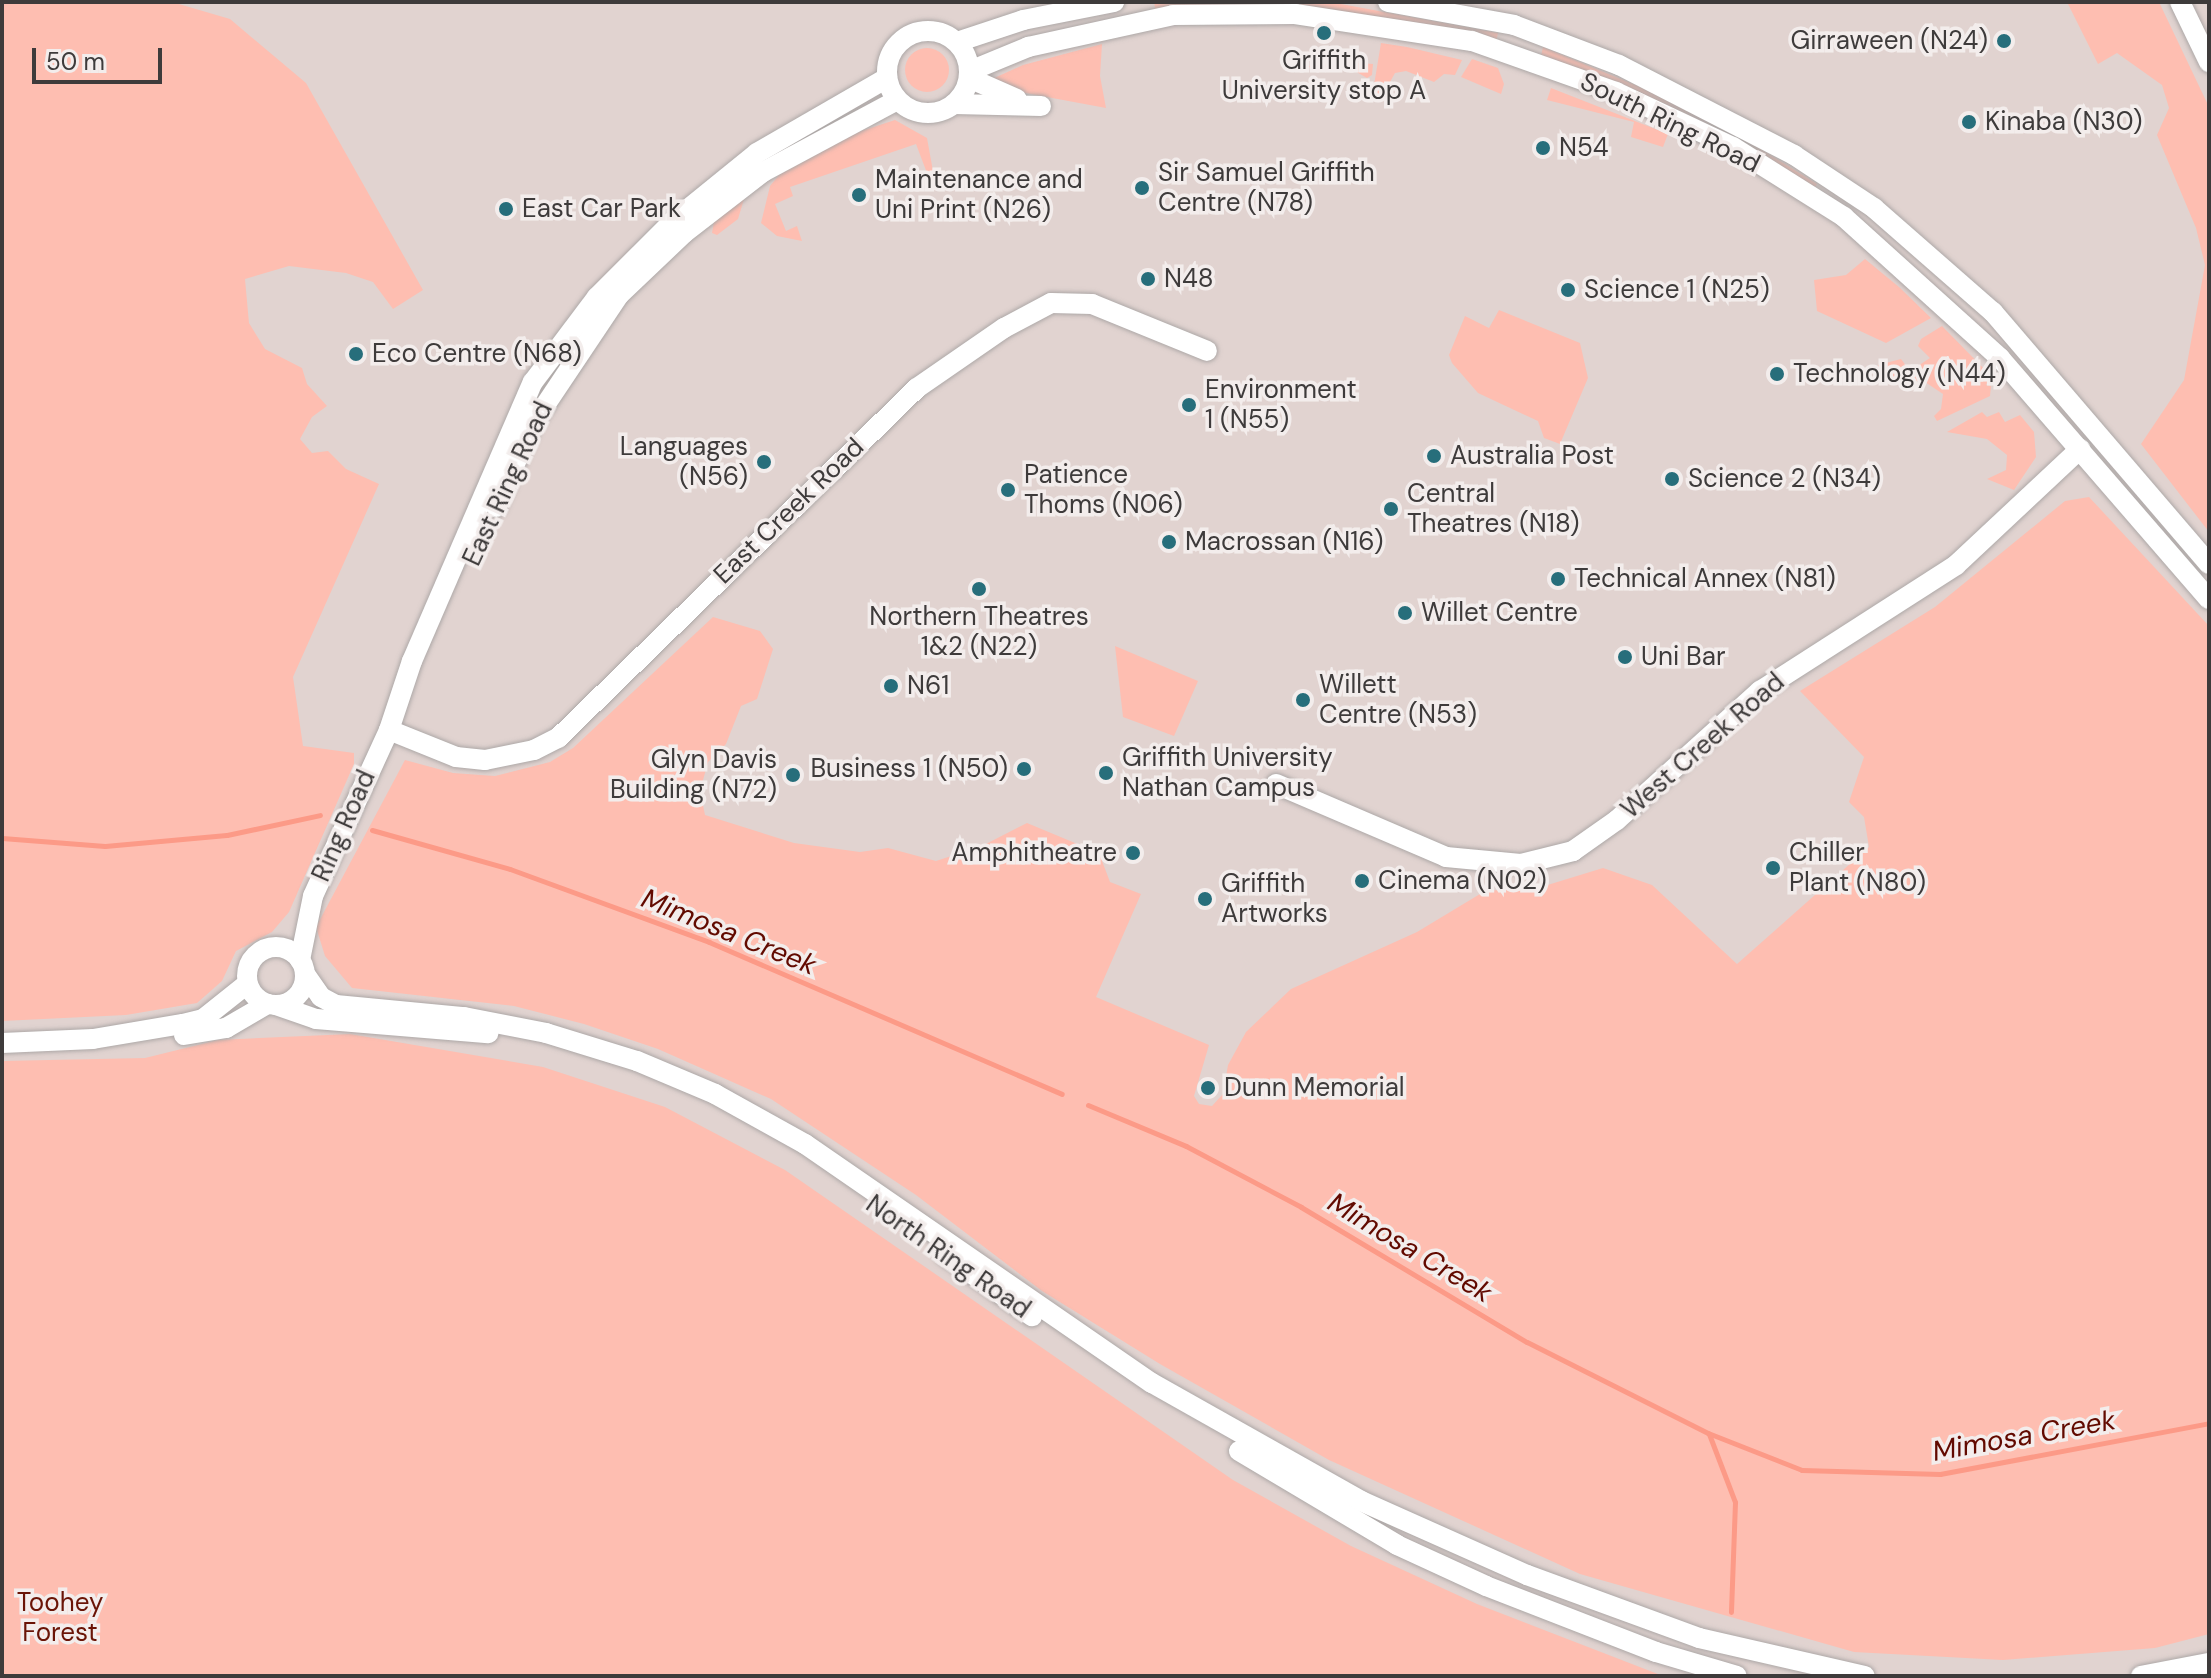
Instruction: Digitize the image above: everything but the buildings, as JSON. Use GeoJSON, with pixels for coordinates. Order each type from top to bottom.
{"type":"FeatureCollection","features":[{"type":"Feature","properties":{"kind":"street"},"geometry":{"type":"LineString","coordinates":[[957,42],[970,74],[1041,106],[954,104],[930,113],[897,100],[887,78],[892,49],[908,36],[933,31],[957,42],[1023,20],[1114,2]]}},
{"type":"Feature","properties":{"kind":"street","name":"South Ring Road"},"geometry":{"type":"LineString","coordinates":[[1388,2],[1514,25],[1619,65],[1780,147],[1874,208],[1993,312],[2209,564]]}},
{"type":"Feature","properties":{"kind":"street"},"geometry":{"type":"LineString","coordinates":[[2180,2],[2209,62]]}},
{"type":"Feature","properties":{"kind":"street","name":"South Ring Road"},"geometry":{"type":"LineString","coordinates":[[970,74],[1087,31],[1173,15],[1232,14],[1359,21],[1472,41],[1545,65],[1733,147],[1844,217],[1962,320],[2080,449],[2209,599]]}},
{"type":"Feature","properties":{"kind":"street"},"geometry":{"type":"LineString","coordinates":[[954,104],[970,74]]}},
{"type":"Feature","properties":{"kind":"street","name":"East Ring Road"},"geometry":{"type":"LineString","coordinates":[[398,696],[486,500],[515,415],[551,355],[597,297],[672,222],[757,153],[887,78]]}},
{"type":"Feature","properties":{"kind":"street","name":"East Ring Road"},"geometry":{"type":"LineString","coordinates":[[389,730],[439,634],[532,425],[619,295],[684,233],[763,172],[897,100]]}},
{"type":"Feature","properties":{"kind":"street","name":"East Creek Road"},"geometry":{"type":"LineString","coordinates":[[389,730],[456,757],[485,760],[534,750],[558,738],[917,388],[1004,328],[1051,303],[1092,304],[1207,351]]}},
{"type":"Feature","properties":{"kind":"street","name":"West Creek Road"},"geometry":{"type":"LineString","coordinates":[[1276,784],[1458,859],[1521,864],[1573,851],[1617,820],[1760,691],[1956,565],[2080,449]]}},
{"type":"Feature","properties":{"kind":"street","name":"Ring Road"},"geometry":{"type":"LineString","coordinates":[[303,967],[313,896],[389,730],[398,696]]}},
{"type":"Feature","properties":{"kind":"street"},"geometry":{"type":"LineString","coordinates":[[93,1039],[203,1019],[247,984],[248,964],[271,947],[313,896]]}},
{"type":"Feature","properties":{"kind":"street"},"geometry":{"type":"LineString","coordinates":[[2,1043],[93,1039],[136,1041],[226,1028],[271,1004],[295,999],[303,967],[287,949],[271,947]]}},
{"type":"Feature","properties":{"kind":"street","name":"North Ring Road"},"geometry":{"type":"LineString","coordinates":[[303,967],[321,997],[336,1005],[464,1017],[546,1033],[637,1061],[715,1094],[805,1144],[1152,1383],[1265,1451],[1384,1512],[1591,1599],[1756,1655],[1865,1676]]}},
{"type":"Feature","properties":{"kind":"street"},"geometry":{"type":"LineString","coordinates":[[247,984],[271,1004]]}},
{"type":"Feature","properties":{"kind":"street","name":"North Ring Road"},"geometry":{"type":"LineString","coordinates":[[271,1004],[316,1019],[511,1036],[634,1071],[706,1100],[781,1142],[1146,1392],[1397,1545],[1580,1623],[1737,1676]]}},
{"type":"Feature","properties":{"kind":"street"},"geometry":{"type":"LineString","coordinates":[[1580,1623],[1591,1599]]}},
{"type":"Feature","properties":{"kind":"street"},"geometry":{"type":"LineString","coordinates":[[2141,1676],[2209,1663]]}},
{"type":"Feature","properties":{"kind":"shaded area","name":"Griffith University Nathan Campus"},"geometry":{"type":"Polygon","coordinates":[[[2,2],[2209,2],[2209,1676],[560,1676],[2,1545],[2,2]]]}},
{"type":"Feature","properties":{"kind":"green space"},"geometry":{"type":"Polygon","coordinates":[[[2,2],[172,2],[230,19],[306,83],[423,290],[393,309],[373,282],[346,273],[289,266],[245,279],[249,323],[265,349],[302,368],[307,384],[327,406],[312,417],[300,439],[312,453],[328,451],[346,469],[379,484],[293,677],[303,746],[354,753],[354,764],[289,912],[272,932],[236,951],[222,981],[197,1003],[126,1015],[2,1021],[2,2]]]}},
{"type":"Feature","properties":{"kind":"green space"},"geometry":{"type":"Polygon","coordinates":[[[1154,2],[1330,2],[1498,33],[1496,43],[1432,27],[1156,13],[1154,2]]]}},
{"type":"Feature","properties":{"kind":"green space"},"geometry":{"type":"Polygon","coordinates":[[[2067,2],[2159,2],[2209,107],[2209,532],[2141,444],[2184,380],[2205,265],[2196,228],[2157,135],[2169,108],[2162,85],[2117,53],[2098,64],[2067,2]]]}},
{"type":"Feature","properties":{"kind":"green space"},"geometry":{"type":"Polygon","coordinates":[[[1381,43],[1462,60],[1455,75],[1444,74],[1434,82],[1406,71],[1395,73],[1380,100],[1374,85],[1381,43]]]}},
{"type":"Feature","properties":{"kind":"green space"},"geometry":{"type":"Polygon","coordinates":[[[1102,44],[1100,76],[1106,108],[1014,91],[992,79],[1023,65],[1102,44]]]}},
{"type":"Feature","properties":{"kind":"green space"},"geometry":{"type":"Polygon","coordinates":[[[1543,47],[1701,112],[1817,184],[1815,187],[1541,56],[1543,47]]]}},
{"type":"Feature","properties":{"kind":"green space"},"geometry":{"type":"Polygon","coordinates":[[[927,48],[943,54],[949,70],[943,86],[927,92],[911,86],[905,70],[911,54],[927,48]]]}},
{"type":"Feature","properties":{"kind":"green space"},"geometry":{"type":"Polygon","coordinates":[[[1472,59],[1498,68],[1504,84],[1501,94],[1461,77],[1472,59]]]}},
{"type":"Feature","properties":{"kind":"green space"},"geometry":{"type":"Polygon","coordinates":[[[1346,62],[1373,64],[1372,75],[1367,78],[1348,67],[1304,67],[1346,62]]]}},
{"type":"Feature","properties":{"kind":"green space"},"geometry":{"type":"Polygon","coordinates":[[[1551,88],[1668,134],[1663,147],[1631,137],[1634,122],[1547,100],[1551,88]]]}},
{"type":"Feature","properties":{"kind":"green space"},"geometry":{"type":"Polygon","coordinates":[[[895,120],[927,138],[935,182],[930,181],[916,144],[790,187],[793,196],[775,204],[786,231],[797,226],[802,241],[777,236],[761,223],[770,186],[783,170],[849,135],[895,120]]]}},
{"type":"Feature","properties":{"kind":"green space"},"geometry":{"type":"Polygon","coordinates":[[[744,199],[738,219],[717,235],[712,233],[714,221],[744,199]]]}},
{"type":"Feature","properties":{"kind":"green space"},"geometry":{"type":"Polygon","coordinates":[[[1865,259],[1931,318],[1886,343],[1817,311],[1814,280],[1846,275],[1865,259]]]}},
{"type":"Feature","properties":{"kind":"green space"},"geometry":{"type":"Polygon","coordinates":[[[1499,310],[1580,343],[1588,378],[1560,444],[1544,438],[1538,421],[1478,393],[1452,363],[1449,355],[1465,316],[1489,328],[1499,310]]]}},
{"type":"Feature","properties":{"kind":"green space"},"geometry":{"type":"Polygon","coordinates":[[[1942,326],[1992,377],[1986,385],[1991,386],[1990,396],[1937,421],[1934,416],[1941,409],[1943,394],[1925,382],[1880,377],[1878,365],[1901,359],[1910,371],[1930,358],[1918,346],[1921,339],[1942,326]]]}},
{"type":"Feature","properties":{"kind":"green space"},"geometry":{"type":"Polygon","coordinates":[[[1982,412],[1987,417],[1999,412],[2005,422],[2020,415],[2034,432],[2036,457],[2014,490],[1987,479],[2006,470],[2007,455],[1987,439],[1947,432],[1982,412]]]}},
{"type":"Feature","properties":{"kind":"green space"},"geometry":{"type":"Polygon","coordinates":[[[2089,497],[2209,626],[2209,1634],[2155,1648],[2003,1660],[1854,1652],[1580,1574],[1329,1460],[1160,1364],[1042,1291],[916,1195],[771,1099],[658,1049],[584,1024],[514,1006],[352,988],[325,956],[316,927],[405,760],[453,773],[495,776],[550,762],[573,748],[713,617],[760,631],[773,649],[757,699],[741,706],[726,744],[708,762],[700,791],[705,815],[794,843],[860,852],[888,848],[936,861],[982,846],[1027,823],[1099,853],[1110,882],[1141,894],[1096,997],[1209,1045],[1194,1096],[1199,1104],[1212,1106],[1223,1094],[1228,1065],[1246,1032],[1291,989],[1417,932],[1485,891],[1541,887],[1603,868],[1652,885],[1737,964],[1869,847],[1864,817],[1849,802],[1864,757],[1800,691],[1935,607],[2065,501],[2089,497]]]}},
{"type":"Feature","properties":{"kind":"green space"},"geometry":{"type":"Polygon","coordinates":[[[1115,646],[1198,681],[1174,736],[1123,717],[1115,646]]]}},
{"type":"Feature","properties":{"kind":"green space","name":"Toohey Forest"},"geometry":{"type":"Polygon","coordinates":[[[350,1034],[543,1067],[665,1107],[785,1170],[1233,1480],[1351,1546],[1477,1604],[1663,1676],[2,1676],[2,1061],[145,1058],[218,1040],[350,1034]]]}},
{"type":"Feature","properties":{"kind":"waterway","name":"Mimosa Creek"},"geometry":{"type":"LineString","coordinates":[[2,838],[105,846],[227,835],[320,815]]}},
{"type":"Feature","properties":{"kind":"waterway","name":"Mimosa Creek"},"geometry":{"type":"LineString","coordinates":[[372,830],[510,869],[709,942],[1062,1094]]}},
{"type":"Feature","properties":{"kind":"waterway","name":"Mimosa Creek"},"geometry":{"type":"LineString","coordinates":[[1088,1105],[1186,1146],[1301,1207],[1527,1342],[1708,1433],[1802,1470],[1940,1474],[2209,1423]]}},
{"type":"Feature","properties":{"kind":"waterway","name":"Mimosa Creek"},"geometry":{"type":"LineString","coordinates":[[1709,1434],[1735,1502],[1731,1612]]}},
{"type":"Feature","properties":{"kind":"place","name":"Griffith University stop A"},"geometry":{"type":"Point","coordinates":[1324,33]}},
{"type":"Feature","properties":{"kind":"place","name":"Girraween (N24)"},"geometry":{"type":"Point","coordinates":[2004,41]}},
{"type":"Feature","properties":{"kind":"place","name":"Kinaba (N30)"},"geometry":{"type":"Point","coordinates":[1969,122]}},
{"type":"Feature","properties":{"kind":"place","name":"N54"},"geometry":{"type":"Point","coordinates":[1543,148]}},
{"type":"Feature","properties":{"kind":"place","name":"Sir Samuel Griffith Centre (N78)"},"geometry":{"type":"Point","coordinates":[1142,188]}},
{"type":"Feature","properties":{"kind":"place","name":"Maintenance and Uni Print (N26)"},"geometry":{"type":"Point","coordinates":[859,195]}},
{"type":"Feature","properties":{"kind":"place","name":"East Car Park"},"geometry":{"type":"Point","coordinates":[506,209]}},
{"type":"Feature","properties":{"kind":"place","name":"N48"},"geometry":{"type":"Point","coordinates":[1148,279]}},
{"type":"Feature","properties":{"kind":"place","name":"Science 1 (N25)"},"geometry":{"type":"Point","coordinates":[1568,290]}},
{"type":"Feature","properties":{"kind":"place","name":"Eco Centre (N68)"},"geometry":{"type":"Point","coordinates":[356,354]}},
{"type":"Feature","properties":{"kind":"place","name":"Technology (N44)"},"geometry":{"type":"Point","coordinates":[1777,374]}},
{"type":"Feature","properties":{"kind":"place","name":"Environment 1 (N55)"},"geometry":{"type":"Point","coordinates":[1189,405]}},
{"type":"Feature","properties":{"kind":"place","name":"Australia Post"},"geometry":{"type":"Point","coordinates":[1434,456]}},
{"type":"Feature","properties":{"kind":"place","name":"Languages (N56)"},"geometry":{"type":"Point","coordinates":[764,462]}},
{"type":"Feature","properties":{"kind":"place","name":"Science 2 (N34)"},"geometry":{"type":"Point","coordinates":[1672,479]}},
{"type":"Feature","properties":{"kind":"place","name":"Patience Thoms (N06)"},"geometry":{"type":"Point","coordinates":[1008,490]}},
{"type":"Feature","properties":{"kind":"place","name":"Central Theatres (N18)"},"geometry":{"type":"Point","coordinates":[1391,509]}},
{"type":"Feature","properties":{"kind":"place","name":"Macrossan (N16)"},"geometry":{"type":"Point","coordinates":[1169,542]}},
{"type":"Feature","properties":{"kind":"place","name":"Technical Annex (N81)"},"geometry":{"type":"Point","coordinates":[1558,579]}},
{"type":"Feature","properties":{"kind":"place","name":"Northern Theatres 1&2 (N22)"},"geometry":{"type":"Point","coordinates":[979,589]}},
{"type":"Feature","properties":{"kind":"place","name":"Willet Centre"},"geometry":{"type":"Point","coordinates":[1405,613]}},
{"type":"Feature","properties":{"kind":"place","name":"Uni Bar"},"geometry":{"type":"Point","coordinates":[1625,657]}},
{"type":"Feature","properties":{"kind":"place","name":"N61"},"geometry":{"type":"Point","coordinates":[891,686]}},
{"type":"Feature","properties":{"kind":"place","name":"Willett Centre (N53)"},"geometry":{"type":"Point","coordinates":[1303,700]}},
{"type":"Feature","properties":{"kind":"place","name":"Business 1 (N50)"},"geometry":{"type":"Point","coordinates":[1024,769]}},
{"type":"Feature","properties":{"kind":"place","name":"Griffith University Nathan Campus"},"geometry":{"type":"Point","coordinates":[1106,773]}},
{"type":"Feature","properties":{"kind":"place","name":"Glyn Davis Building (N72)"},"geometry":{"type":"Point","coordinates":[793,775]}},
{"type":"Feature","properties":{"kind":"place","name":"Amphitheatre"},"geometry":{"type":"Point","coordinates":[1133,853]}},
{"type":"Feature","properties":{"kind":"place","name":"Chiller Plant (N80)"},"geometry":{"type":"Point","coordinates":[1773,868]}},
{"type":"Feature","properties":{"kind":"place","name":"Cinema (N02)"},"geometry":{"type":"Point","coordinates":[1362,881]}},
{"type":"Feature","properties":{"kind":"place","name":"Griffith Artworks"},"geometry":{"type":"Point","coordinates":[1205,899]}},
{"type":"Feature","properties":{"kind":"place","name":"Dunn Memorial"},"geometry":{"type":"Point","coordinates":[1208,1088]}}]}
